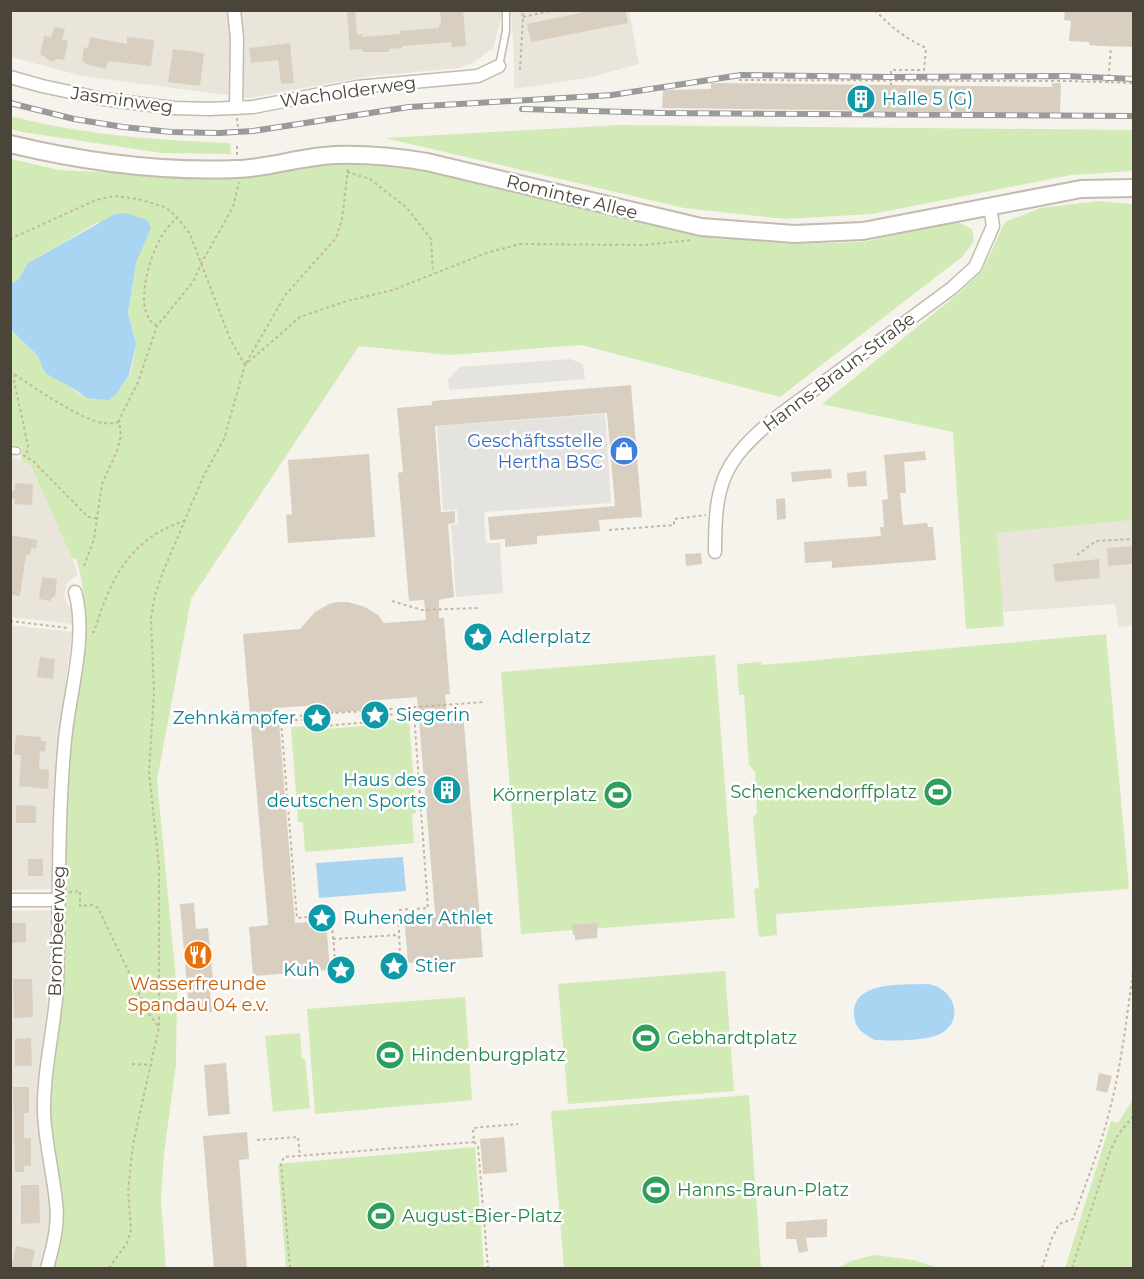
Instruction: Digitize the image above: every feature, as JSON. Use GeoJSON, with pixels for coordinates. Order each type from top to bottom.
{"type":"FeatureCollection","features":[{"type":"Feature","properties":{"kind":"street"},"geometry":{"type":"LineString","coordinates":[[234,10],[237,38],[236,108]]}},
{"type":"Feature","properties":{"kind":"street","name":"Wacholderweg"},"geometry":{"type":"LineString","coordinates":[[236,108],[253,107],[357,87],[477,76],[499,66]]}},
{"type":"Feature","properties":{"kind":"street","name":"Jasminweg"},"geometry":{"type":"LineString","coordinates":[[10,77],[72,93],[139,104],[174,108],[236,108]]}},
{"type":"Feature","properties":{"kind":"street","name":"Rominter Allee"},"geometry":{"type":"LineString","coordinates":[[10,144],[61,156],[153,168],[238,169],[335,155],[404,158],[701,227],[794,234],[863,231],[1081,189],[1134,188]]}},
{"type":"Feature","properties":{"kind":"street","name":"Hanns-Braun-Straße"},"geometry":{"type":"LineString","coordinates":[[715,552],[715,514],[721,484],[734,459],[758,432],[952,288],[975,267],[993,226],[990,207]]}},
{"type":"Feature","properties":{"kind":"street","name":"Brombeerweg"},"geometry":{"type":"LineString","coordinates":[[47,1269],[54,1243],[57,1203],[44,1116],[44,1089],[57,989],[62,896],[63,757],[79,630],[80,607],[75,592]]}},
{"type":"Feature","properties":{"kind":"street"},"geometry":{"type":"LineString","coordinates":[[10,900],[62,896]]}},
{"type":"Feature","properties":{"kind":"lane","name":"Wacholderweg"},"geometry":{"type":"LineString","coordinates":[[499,66],[506,31],[506,10]]}},
{"type":"Feature","properties":{"kind":"path"},"geometry":{"type":"LineString","coordinates":[[520,70],[522,10]]}},
{"type":"Feature","properties":{"kind":"path"},"geometry":{"type":"LineString","coordinates":[[523,16],[554,10]]}},
{"type":"Feature","properties":{"kind":"path"},"geometry":{"type":"LineString","coordinates":[[875,10],[892,28],[926,48],[924,70],[891,70],[891,83]]}},
{"type":"Feature","properties":{"kind":"path"},"geometry":{"type":"LineString","coordinates":[[1108,83],[1111,47]]}},
{"type":"Feature","properties":{"kind":"path"},"geometry":{"type":"LineString","coordinates":[[739,80],[891,83],[1068,81],[1134,83]]}},
{"type":"Feature","properties":{"kind":"path"},"geometry":{"type":"LineString","coordinates":[[237,143],[237,158]]}},
{"type":"Feature","properties":{"kind":"path"},"geometry":{"type":"LineString","coordinates":[[109,1269],[127,1243],[131,1230],[128,1192],[133,1144],[159,1027],[159,867],[150,789],[153,692],[151,618],[155,595],[203,477],[224,439],[245,365],[286,294],[336,238],[342,219],[348,167]]}},
{"type":"Feature","properties":{"kind":"path"},"geometry":{"type":"LineString","coordinates":[[347,172],[370,178],[407,208],[431,239],[433,273]]}},
{"type":"Feature","properties":{"kind":"path"},"geometry":{"type":"LineString","coordinates":[[84,566],[94,539],[102,484],[117,451],[121,436],[118,423],[138,382],[157,326],[193,282],[233,207],[239,182]]}},
{"type":"Feature","properties":{"kind":"path"},"geometry":{"type":"LineString","coordinates":[[10,239],[96,200],[114,196],[138,199],[165,207],[177,217],[190,234],[230,339],[245,365]]}},
{"type":"Feature","properties":{"kind":"path"},"geometry":{"type":"LineString","coordinates":[[157,326],[151,323],[145,310],[145,284],[149,261],[160,238],[177,217]]}},
{"type":"Feature","properties":{"kind":"path"},"geometry":{"type":"LineString","coordinates":[[245,365],[300,317],[347,301],[393,290],[489,252],[520,244],[644,245],[702,239]]}},
{"type":"Feature","properties":{"kind":"path"},"geometry":{"type":"LineString","coordinates":[[10,371],[92,420],[118,423]]}},
{"type":"Feature","properties":{"kind":"path"},"geometry":{"type":"LineString","coordinates":[[15,374],[14,381],[28,446],[26,457]]}},
{"type":"Feature","properties":{"kind":"path"},"geometry":{"type":"LineString","coordinates":[[14,451],[34,462],[88,517],[97,518]]}},
{"type":"Feature","properties":{"kind":"path"},"geometry":{"type":"LineString","coordinates":[[609,530],[674,525],[674,519],[715,514]]}},
{"type":"Feature","properties":{"kind":"path"},"geometry":{"type":"LineString","coordinates":[[89,631],[94,632],[111,587],[129,556],[149,538],[167,527],[184,521]]}},
{"type":"Feature","properties":{"kind":"path"},"geometry":{"type":"LineString","coordinates":[[1077,555],[1096,541],[1134,539]]}},
{"type":"Feature","properties":{"kind":"path"},"geometry":{"type":"LineString","coordinates":[[392,601],[422,610],[479,608]]}},
{"type":"Feature","properties":{"kind":"path"},"geometry":{"type":"LineString","coordinates":[[10,621],[74,629]]}},
{"type":"Feature","properties":{"kind":"path"},"geometry":{"type":"LineString","coordinates":[[281,719],[484,702]]}},
{"type":"Feature","properties":{"kind":"path"},"geometry":{"type":"LineString","coordinates":[[401,976],[398,910],[428,908],[414,713],[416,707]]}},
{"type":"Feature","properties":{"kind":"path"},"geometry":{"type":"LineString","coordinates":[[228,721],[312,719],[313,727],[385,721],[385,715],[414,713]]}},
{"type":"Feature","properties":{"kind":"path"},"geometry":{"type":"LineString","coordinates":[[281,719],[297,918],[331,915],[337,981]]}},
{"type":"Feature","properties":{"kind":"path"},"geometry":{"type":"LineString","coordinates":[[62,896],[80,891],[80,906],[93,905],[98,908],[149,1014],[159,1027]]}},
{"type":"Feature","properties":{"kind":"path"},"geometry":{"type":"LineString","coordinates":[[333,939],[399,934]]}},
{"type":"Feature","properties":{"kind":"path"},"geometry":{"type":"LineString","coordinates":[[1042,1269],[1059,1224],[1073,1219],[1098,1151],[1121,1056],[1134,966]]}},
{"type":"Feature","properties":{"kind":"path"},"geometry":{"type":"LineString","coordinates":[[132,1064],[152,1065]]}},
{"type":"Feature","properties":{"kind":"path"},"geometry":{"type":"LineString","coordinates":[[1072,1269],[1111,1149],[1118,1135],[1134,1115]]}},
{"type":"Feature","properties":{"kind":"path"},"geometry":{"type":"LineString","coordinates":[[488,1269],[478,1146],[474,1142],[473,1128],[518,1124]]}},
{"type":"Feature","properties":{"kind":"path"},"geometry":{"type":"LineString","coordinates":[[257,1140],[298,1137],[300,1156]]}},
{"type":"Feature","properties":{"kind":"path"},"geometry":{"type":"LineString","coordinates":[[290,1269],[281,1163],[284,1157],[474,1142]]}},
{"type":"Feature","properties":{"kind":"shaded area"},"geometry":{"type":"Polygon","coordinates":[[[10,11],[509,11],[502,14],[493,48],[473,63],[459,68],[371,76],[249,98],[82,76],[11,57],[10,11]]]}},
{"type":"Feature","properties":{"kind":"shaded area"},"geometry":{"type":"Polygon","coordinates":[[[511,11],[629,11],[639,64],[587,78],[514,89],[511,11]]]}},
{"type":"Feature","properties":{"kind":"shaded area"},"geometry":{"type":"Polygon","coordinates":[[[570,359],[583,364],[585,379],[449,390],[448,379],[460,367],[570,359]]]}},
{"type":"Feature","properties":{"kind":"shaded area"},"geometry":{"type":"Polygon","coordinates":[[[605,414],[611,503],[484,512],[486,543],[500,543],[503,593],[456,597],[451,525],[458,524],[457,510],[443,510],[437,426],[605,414]]]}},
{"type":"Feature","properties":{"kind":"shaded area"},"geometry":{"type":"Polygon","coordinates":[[[11,455],[31,466],[78,574],[67,583],[64,594],[66,602],[73,611],[72,624],[11,617],[11,455]]]}},
{"type":"Feature","properties":{"kind":"shaded area"},"geometry":{"type":"Polygon","coordinates":[[[1133,520],[1133,625],[1119,627],[1115,604],[1002,612],[997,533],[1133,520]]]}},
{"type":"Feature","properties":{"kind":"shaded area"},"geometry":{"type":"Polygon","coordinates":[[[11,625],[72,632],[56,764],[53,889],[11,890],[11,625]]]}},
{"type":"Feature","properties":{"kind":"shaded area"},"geometry":{"type":"Polygon","coordinates":[[[52,910],[50,977],[37,1101],[41,1150],[51,1209],[48,1244],[41,1268],[11,1268],[10,911],[52,910]]]}},
{"type":"Feature","properties":{"kind":"green space"},"geometry":{"type":"Polygon","coordinates":[[[11,116],[65,128],[119,136],[230,143],[231,154],[162,153],[22,132],[11,129],[11,116]]]}},
{"type":"Feature","properties":{"kind":"green space"},"geometry":{"type":"Polygon","coordinates":[[[621,125],[1133,130],[1133,171],[1071,175],[872,214],[785,219],[684,208],[385,138],[621,125]]]}},
{"type":"Feature","properties":{"kind":"green space"},"geometry":{"type":"Polygon","coordinates":[[[11,159],[59,170],[236,179],[334,163],[376,164],[427,170],[625,219],[712,237],[791,244],[863,242],[956,221],[972,229],[974,241],[962,257],[780,397],[581,345],[450,355],[359,346],[191,599],[157,780],[177,991],[176,1065],[164,1153],[161,1200],[166,1268],[54,1268],[62,1227],[60,1189],[51,1132],[52,1043],[64,930],[68,766],[83,651],[84,604],[82,582],[76,559],[72,558],[31,466],[21,460],[22,447],[11,445],[10,330],[38,356],[43,369],[86,398],[118,392],[130,375],[136,344],[128,313],[136,263],[141,251],[98,222],[28,263],[18,280],[11,283],[11,159]]]}},
{"type":"Feature","properties":{"kind":"green space"},"geometry":{"type":"Polygon","coordinates":[[[1098,201],[1133,204],[1133,520],[997,533],[1004,626],[966,629],[953,432],[822,404],[959,293],[982,271],[1005,222],[1041,208],[1098,201]]]}},
{"type":"Feature","properties":{"kind":"green space","name":"Schenckendorffplatz"},"geometry":{"type":"Polygon","coordinates":[[[1106,634],[1129,889],[776,914],[777,935],[759,937],[754,889],[759,888],[753,818],[757,812],[755,772],[749,765],[744,695],[739,695],[737,664],[761,662],[762,665],[1106,634]]]}},
{"type":"Feature","properties":{"kind":"green space","name":"Körnerplatz"},"geometry":{"type":"Polygon","coordinates":[[[715,655],[735,918],[521,934],[501,672],[715,655]]]}},
{"type":"Feature","properties":{"kind":"green space"},"geometry":{"type":"Polygon","coordinates":[[[409,719],[416,813],[412,814],[414,843],[305,852],[303,822],[298,822],[291,727],[312,726],[312,730],[388,724],[388,720],[409,719]]]}},
{"type":"Feature","properties":{"kind":"green space","name":"Gebhardtplatz"},"geometry":{"type":"Polygon","coordinates":[[[725,971],[734,1091],[568,1104],[558,984],[725,971]]]}},
{"type":"Feature","properties":{"kind":"green space","name":"Hindenburgplatz"},"geometry":{"type":"Polygon","coordinates":[[[465,997],[472,1100],[315,1114],[307,1009],[465,997]]]}},
{"type":"Feature","properties":{"kind":"green space"},"geometry":{"type":"Polygon","coordinates":[[[300,1033],[310,1108],[273,1112],[265,1036],[300,1033]]]}},
{"type":"Feature","properties":{"kind":"green space","name":"Hanns-Braun-Platz"},"geometry":{"type":"Polygon","coordinates":[[[749,1095],[761,1268],[564,1268],[551,1111],[749,1095]]]}},
{"type":"Feature","properties":{"kind":"green space"},"geometry":{"type":"Polygon","coordinates":[[[1133,1099],[1133,1268],[1065,1268],[1111,1121],[1118,1123],[1133,1099]]]}},
{"type":"Feature","properties":{"kind":"green space","name":"August-Bier-Platz"},"geometry":{"type":"Polygon","coordinates":[[[475,1147],[484,1268],[286,1268],[278,1164],[475,1147]]]}},
{"type":"Feature","properties":{"kind":"green space"},"geometry":{"type":"Polygon","coordinates":[[[874,1255],[913,1260],[939,1268],[838,1268],[851,1261],[874,1255]]]}},
{"type":"Feature","properties":{"kind":"water"},"geometry":{"type":"Polygon","coordinates":[[[126,213],[147,220],[151,228],[136,263],[128,313],[136,344],[129,375],[118,392],[109,400],[86,398],[47,374],[38,356],[11,330],[11,283],[18,280],[28,263],[115,214],[126,213]]]}},
{"type":"Feature","properties":{"kind":"water"},"geometry":{"type":"Polygon","coordinates":[[[403,857],[406,891],[319,898],[316,863],[403,857]]]}},
{"type":"Feature","properties":{"kind":"water"},"geometry":{"type":"Polygon","coordinates":[[[928,984],[944,992],[954,1005],[953,1021],[940,1034],[918,1039],[875,1040],[858,1028],[854,1016],[855,1004],[870,990],[893,985],[928,984]]]}},
{"type":"Feature","properties":{"kind":"building"},"geometry":{"type":"Polygon","coordinates":[[[347,10],[355,10],[357,35],[362,34],[362,37],[439,28],[441,25],[440,10],[463,10],[466,46],[452,47],[451,42],[402,46],[402,48],[389,49],[389,52],[350,50],[347,10]]]}},
{"type":"Feature","properties":{"kind":"building"},"geometry":{"type":"Polygon","coordinates":[[[594,10],[625,10],[628,23],[531,42],[527,24],[594,10]]]}},
{"type":"Feature","properties":{"kind":"building"},"geometry":{"type":"Polygon","coordinates":[[[1065,10],[1134,10],[1134,47],[1089,45],[1089,42],[1069,41],[1071,21],[1064,20],[1065,10]]]}},
{"type":"Feature","properties":{"kind":"building"},"geometry":{"type":"Polygon","coordinates":[[[54,27],[65,29],[62,39],[68,41],[64,60],[57,59],[51,62],[40,55],[44,36],[51,37],[54,27]]]}},
{"type":"Feature","properties":{"kind":"building"},"geometry":{"type":"Polygon","coordinates":[[[90,37],[127,44],[127,37],[154,40],[151,66],[108,61],[106,69],[85,64],[82,61],[84,47],[88,48],[90,37]]]}},
{"type":"Feature","properties":{"kind":"building"},"geometry":{"type":"Polygon","coordinates":[[[290,43],[294,83],[281,84],[278,60],[251,63],[249,48],[290,43]]]}},
{"type":"Feature","properties":{"kind":"building"},"geometry":{"type":"Polygon","coordinates":[[[173,49],[204,53],[200,86],[168,82],[173,49]]]}},
{"type":"Feature","properties":{"kind":"building","name":"Halle 5 (G)"},"geometry":{"type":"Polygon","coordinates":[[[711,83],[1052,87],[1052,83],[1061,83],[1060,113],[662,108],[663,90],[711,89],[711,83]]]}},
{"type":"Feature","properties":{"kind":"building","name":"Haus des deutschen Sports"},"geometry":{"type":"Polygon","coordinates":[[[631,385],[642,517],[599,520],[600,531],[537,536],[537,544],[505,547],[505,539],[490,540],[488,517],[615,506],[607,413],[435,426],[441,512],[455,511],[455,523],[448,524],[454,597],[439,600],[439,618],[444,618],[450,694],[445,695],[447,713],[463,712],[483,957],[408,963],[404,914],[435,912],[417,697],[379,700],[381,709],[317,714],[316,705],[278,708],[295,923],[326,921],[330,970],[253,976],[249,927],[268,925],[243,634],[300,629],[315,612],[338,602],[348,602],[365,607],[378,615],[384,623],[426,620],[424,600],[409,601],[398,473],[403,472],[397,408],[432,405],[432,401],[631,385]]]}},
{"type":"Feature","properties":{"kind":"building"},"geometry":{"type":"Polygon","coordinates":[[[925,451],[926,460],[904,462],[906,493],[900,493],[903,525],[927,523],[928,527],[933,527],[936,560],[832,568],[832,561],[805,563],[804,542],[881,536],[880,527],[884,527],[882,500],[888,499],[884,455],[925,451]]]}},
{"type":"Feature","properties":{"kind":"building"},"geometry":{"type":"Polygon","coordinates":[[[369,454],[375,537],[288,543],[286,515],[292,514],[288,460],[369,454]]]}},
{"type":"Feature","properties":{"kind":"building"},"geometry":{"type":"Polygon","coordinates":[[[831,469],[832,478],[792,482],[791,472],[831,469]]]}},
{"type":"Feature","properties":{"kind":"building"},"geometry":{"type":"Polygon","coordinates":[[[866,471],[867,486],[848,487],[847,473],[866,471]]]}},
{"type":"Feature","properties":{"kind":"building"},"geometry":{"type":"Polygon","coordinates":[[[15,483],[33,484],[32,505],[14,504],[15,499],[11,499],[11,490],[15,490],[15,483]]]}},
{"type":"Feature","properties":{"kind":"building"},"geometry":{"type":"Polygon","coordinates":[[[785,498],[786,519],[777,520],[776,499],[785,498]]]}},
{"type":"Feature","properties":{"kind":"building"},"geometry":{"type":"Polygon","coordinates":[[[10,535],[37,540],[36,549],[31,548],[30,555],[26,554],[20,596],[11,595],[10,591],[10,535]]]}},
{"type":"Feature","properties":{"kind":"building"},"geometry":{"type":"Polygon","coordinates":[[[1134,546],[1134,564],[1108,566],[1107,548],[1134,546]]]}},
{"type":"Feature","properties":{"kind":"building"},"geometry":{"type":"Polygon","coordinates":[[[701,553],[702,564],[686,566],[685,554],[701,553]]]}},
{"type":"Feature","properties":{"kind":"building"},"geometry":{"type":"Polygon","coordinates":[[[1099,559],[1100,578],[1055,582],[1053,564],[1099,559]]]}},
{"type":"Feature","properties":{"kind":"building"},"geometry":{"type":"Polygon","coordinates":[[[42,577],[57,579],[55,597],[52,597],[51,601],[39,599],[42,577]]]}},
{"type":"Feature","properties":{"kind":"building"},"geometry":{"type":"Polygon","coordinates":[[[40,657],[55,659],[53,679],[37,677],[40,657]]]}},
{"type":"Feature","properties":{"kind":"building"},"geometry":{"type":"Polygon","coordinates":[[[16,735],[41,737],[41,741],[46,741],[45,752],[40,751],[39,769],[49,770],[48,789],[19,786],[21,755],[14,755],[16,735]]]}},
{"type":"Feature","properties":{"kind":"building"},"geometry":{"type":"Polygon","coordinates":[[[16,805],[36,806],[36,823],[16,823],[16,805]]]}},
{"type":"Feature","properties":{"kind":"building"},"geometry":{"type":"Polygon","coordinates":[[[28,859],[43,859],[43,876],[28,876],[28,859]]]}},
{"type":"Feature","properties":{"kind":"building","name":"Wasserfreunde Spandau 04 e.v."},"geometry":{"type":"Polygon","coordinates":[[[194,903],[196,929],[208,928],[213,980],[209,981],[212,1012],[196,1013],[196,1010],[189,1010],[180,904],[194,903]]]}},
{"type":"Feature","properties":{"kind":"building"},"geometry":{"type":"Polygon","coordinates":[[[10,923],[26,923],[26,942],[10,943],[10,923]]]}},
{"type":"Feature","properties":{"kind":"building"},"geometry":{"type":"Polygon","coordinates":[[[598,923],[597,938],[575,940],[572,925],[598,923]]]}},
{"type":"Feature","properties":{"kind":"building"},"geometry":{"type":"Polygon","coordinates":[[[13,979],[32,979],[33,1017],[14,1018],[13,979]]]}},
{"type":"Feature","properties":{"kind":"building"},"geometry":{"type":"Polygon","coordinates":[[[31,1038],[32,1066],[15,1066],[15,1039],[31,1038]]]}},
{"type":"Feature","properties":{"kind":"building"},"geometry":{"type":"Polygon","coordinates":[[[226,1063],[230,1114],[208,1116],[204,1065],[226,1063]]]}},
{"type":"Feature","properties":{"kind":"building"},"geometry":{"type":"Polygon","coordinates":[[[1099,1073],[1112,1076],[1107,1093],[1096,1090],[1099,1073]]]}},
{"type":"Feature","properties":{"kind":"building"},"geometry":{"type":"Polygon","coordinates":[[[13,1087],[29,1087],[29,1113],[24,1113],[24,1138],[31,1138],[31,1166],[24,1166],[24,1172],[15,1172],[13,1087]]]}},
{"type":"Feature","properties":{"kind":"building"},"geometry":{"type":"Polygon","coordinates":[[[247,1132],[249,1159],[239,1160],[247,1269],[214,1269],[203,1136],[247,1132]]]}},
{"type":"Feature","properties":{"kind":"building"},"geometry":{"type":"Polygon","coordinates":[[[504,1137],[507,1172],[483,1174],[480,1139],[504,1137]]]}},
{"type":"Feature","properties":{"kind":"building"},"geometry":{"type":"Polygon","coordinates":[[[21,1185],[39,1185],[40,1223],[21,1224],[21,1185]]]}},
{"type":"Feature","properties":{"kind":"building"},"geometry":{"type":"Polygon","coordinates":[[[827,1219],[827,1237],[806,1238],[808,1251],[799,1253],[796,1239],[786,1239],[786,1222],[827,1219]]]}},
{"type":"Feature","properties":{"kind":"building"},"geometry":{"type":"Polygon","coordinates":[[[16,1246],[35,1250],[31,1269],[11,1269],[16,1246]]]}},
{"type":"Feature","properties":{"kind":"railway"},"geometry":{"type":"LineString","coordinates":[[10,103],[74,119],[123,127],[171,132],[219,133],[253,131],[409,107],[612,95],[741,75],[1065,76],[1134,79]]}},
{"type":"Feature","properties":{"kind":"railway"},"geometry":{"type":"LineString","coordinates":[[522,109],[662,113],[1134,116]]}},
{"type":"Feature","properties":{"kind":"place","name":"Halle 5 (G)"},"geometry":{"type":"Point","coordinates":[861,99]}},
{"type":"Feature","properties":{"kind":"place","name":"Geschäftsstelle Hertha BSC"},"geometry":{"type":"Point","coordinates":[624,451]}},
{"type":"Feature","properties":{"kind":"place","name":"Adlerplatz"},"geometry":{"type":"Point","coordinates":[478,637]}},
{"type":"Feature","properties":{"kind":"place","name":"Siegerin"},"geometry":{"type":"Point","coordinates":[375,715]}},
{"type":"Feature","properties":{"kind":"place","name":"Zehnkämpfer"},"geometry":{"type":"Point","coordinates":[317,718]}},
{"type":"Feature","properties":{"kind":"place","name":"Haus des deutschen Sports"},"geometry":{"type":"Point","coordinates":[447,790]}},
{"type":"Feature","properties":{"kind":"place","name":"Schenckendorffplatz"},"geometry":{"type":"Point","coordinates":[938,792]}},
{"type":"Feature","properties":{"kind":"place","name":"Körnerplatz"},"geometry":{"type":"Point","coordinates":[618,795]}},
{"type":"Feature","properties":{"kind":"place","name":"Ruhender Athlet"},"geometry":{"type":"Point","coordinates":[322,918]}},
{"type":"Feature","properties":{"kind":"place","name":"Wasserfreunde Spandau 04 e.v."},"geometry":{"type":"Point","coordinates":[198,955]}},
{"type":"Feature","properties":{"kind":"place","name":"Stier"},"geometry":{"type":"Point","coordinates":[394,966]}},
{"type":"Feature","properties":{"kind":"place","name":"Kuh"},"geometry":{"type":"Point","coordinates":[341,970]}},
{"type":"Feature","properties":{"kind":"place","name":"Gebhardtplatz"},"geometry":{"type":"Point","coordinates":[646,1038]}},
{"type":"Feature","properties":{"kind":"place","name":"Hindenburgplatz"},"geometry":{"type":"Point","coordinates":[390,1055]}},
{"type":"Feature","properties":{"kind":"place","name":"Hanns-Braun-Platz"},"geometry":{"type":"Point","coordinates":[656,1190]}},
{"type":"Feature","properties":{"kind":"place","name":"August-Bier-Platz"},"geometry":{"type":"Point","coordinates":[381,1216]}}]}
